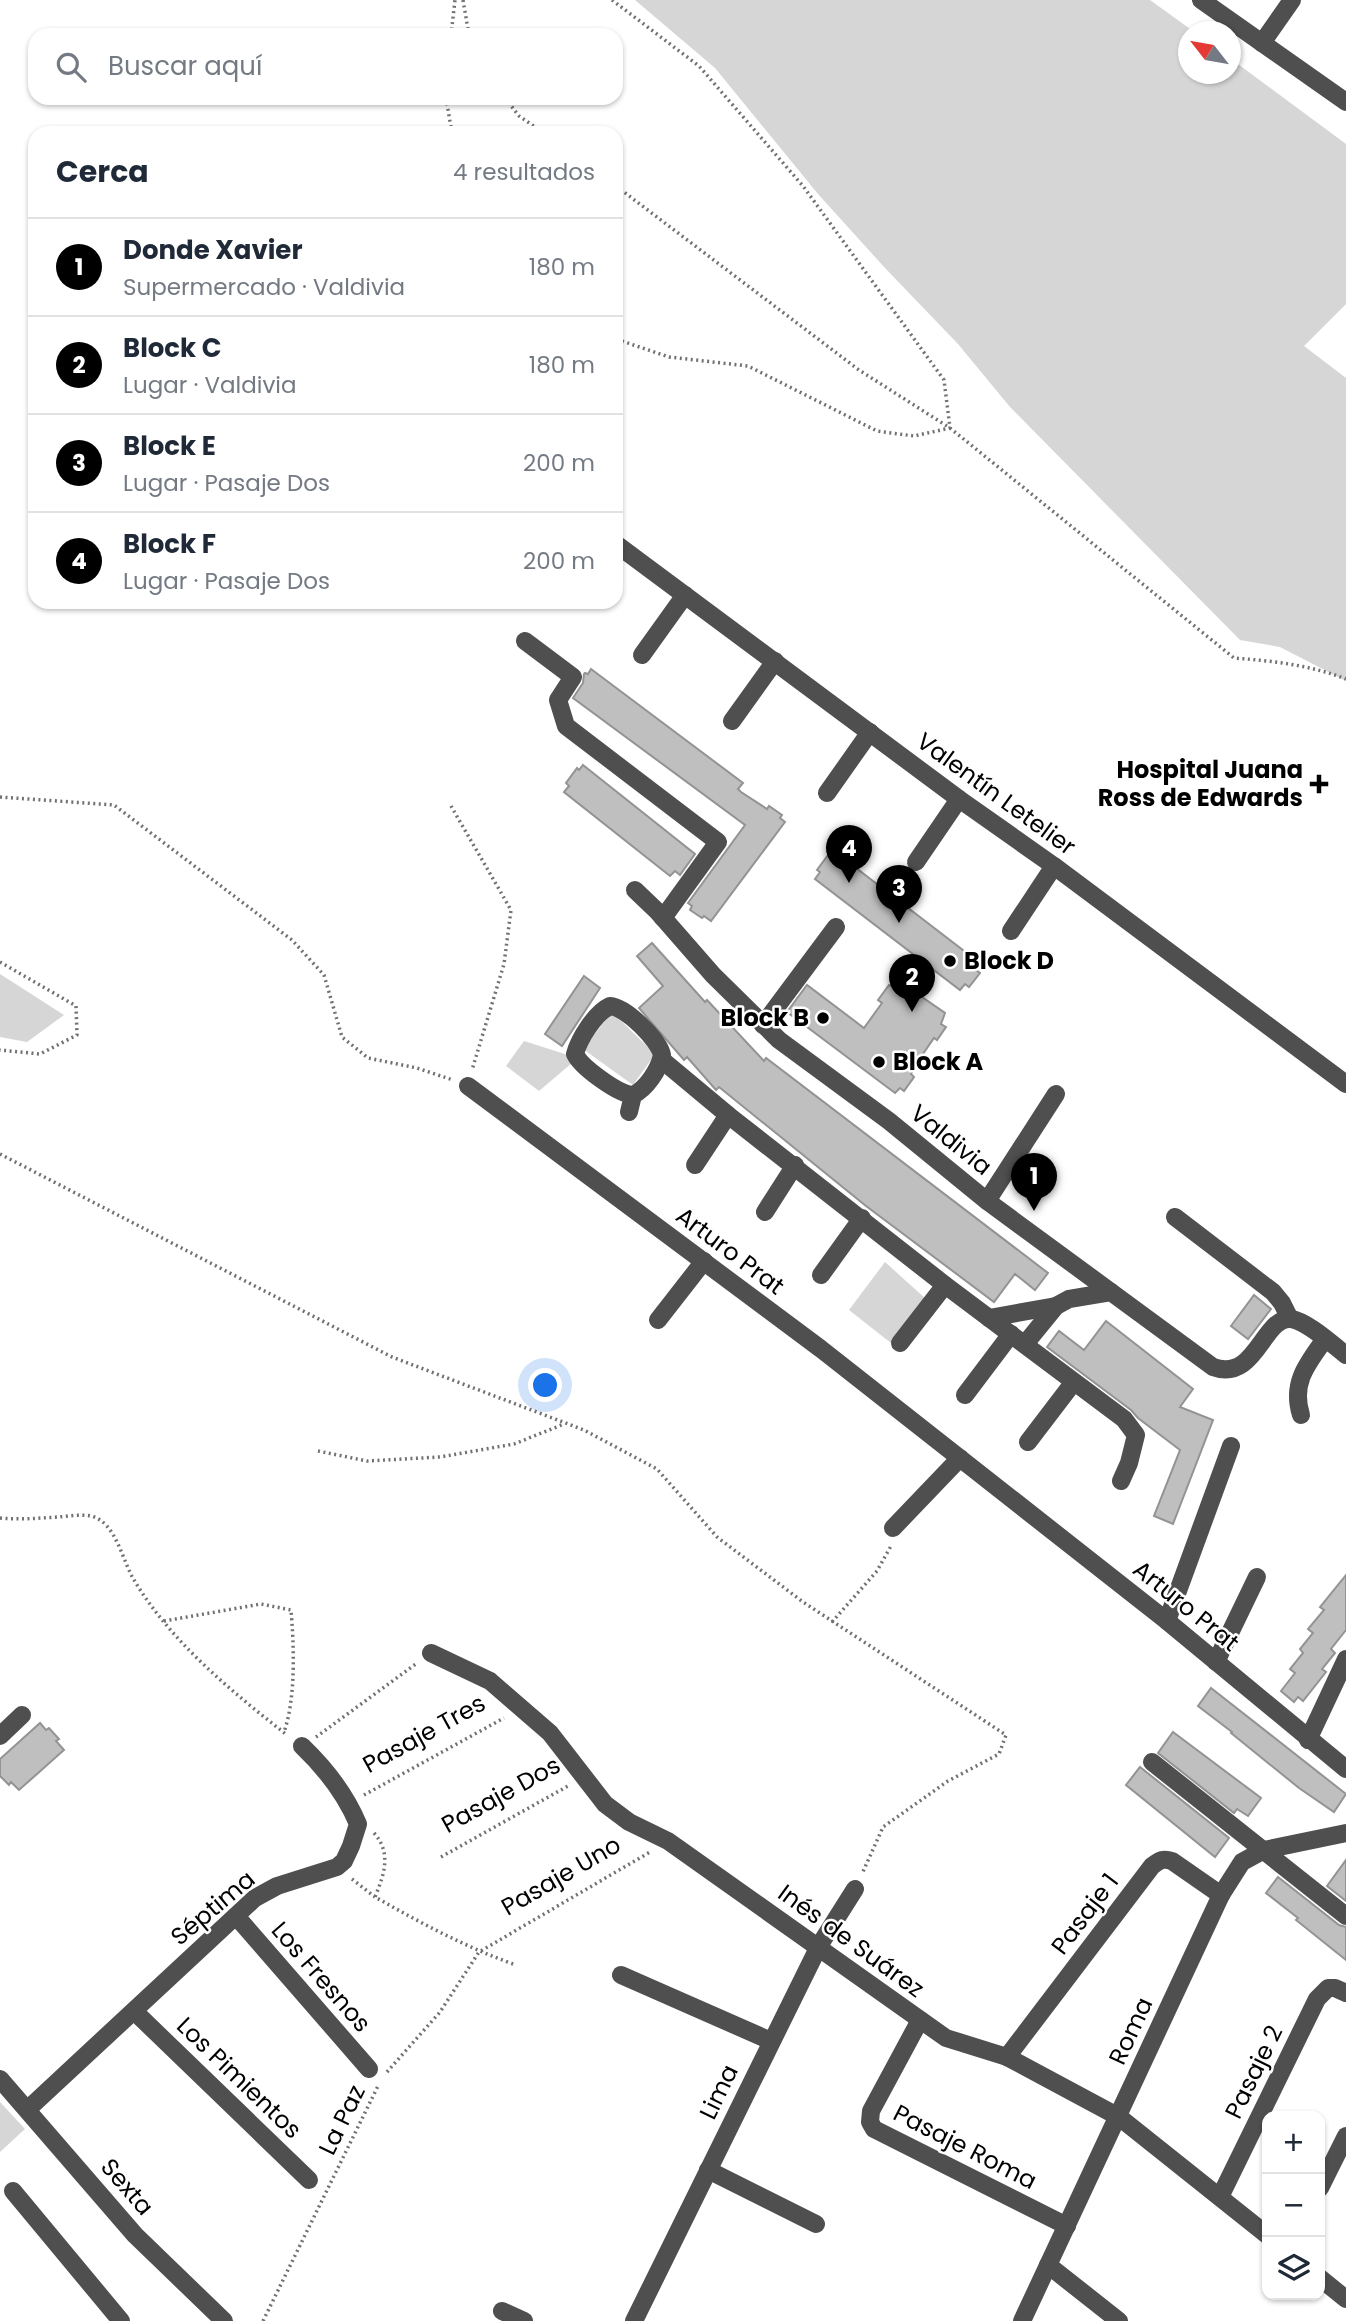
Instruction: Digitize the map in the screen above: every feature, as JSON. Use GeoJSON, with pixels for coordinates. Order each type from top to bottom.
{"type":"FeatureCollection","features":[{"type":"Feature","properties":{"kind":"street"},"geometry":{"type":"LineString","coordinates":[[1200,0],[1346,103]]}},
{"type":"Feature","properties":{"kind":"street"},"geometry":{"type":"LineString","coordinates":[[1262,43],[1292,0]]}},
{"type":"Feature","properties":{"kind":"street","name":"Valentín Letelier"},"geometry":{"type":"LineString","coordinates":[[623,549],[1346,1084]]}},
{"type":"Feature","properties":{"kind":"street"},"geometry":{"type":"LineString","coordinates":[[642,654],[685,595]]}},
{"type":"Feature","properties":{"kind":"street"},"geometry":{"type":"LineString","coordinates":[[525,641],[573,677],[558,700],[566,726],[718,842],[663,918]]}},
{"type":"Feature","properties":{"kind":"street"},"geometry":{"type":"LineString","coordinates":[[732,721],[775,661]]}},
{"type":"Feature","properties":{"kind":"street"},"geometry":{"type":"LineString","coordinates":[[827,793],[870,732]]}},
{"type":"Feature","properties":{"kind":"street"},"geometry":{"type":"LineString","coordinates":[[916,862],[959,799]]}},
{"type":"Feature","properties":{"kind":"street"},"geometry":{"type":"LineString","coordinates":[[1011,931],[1054,866]]}},
{"type":"Feature","properties":{"kind":"street","name":"Valdivia"},"geometry":{"type":"LineString","coordinates":[[635,890],[713,975],[779,1040],[888,1121],[987,1200],[1213,1367],[1228,1370],[1242,1365],[1272,1329],[1283,1320],[1290,1319]]}},
{"type":"Feature","properties":{"kind":"street"},"geometry":{"type":"LineString","coordinates":[[763,1025],[836,927]]}},
{"type":"Feature","properties":{"kind":"street"},"geometry":{"type":"LineString","coordinates":[[662,1060],[631,1104],[620,1091],[579,1062],[575,1054],[577,1046],[601,1011],[610,1006],[623,1010],[658,1044],[662,1060],[728,1115],[1073,1383],[1103,1402],[1133,1428],[1136,1435],[1121,1481]]}},
{"type":"Feature","properties":{"kind":"street","name":"Arturo Prat"},"geometry":{"type":"LineString","coordinates":[[468,1086],[704,1261],[960,1458],[1167,1621],[1346,1769]]}},
{"type":"Feature","properties":{"kind":"street"},"geometry":{"type":"LineString","coordinates":[[987,1200],[1056,1094]]}},
{"type":"Feature","properties":{"kind":"street"},"geometry":{"type":"LineString","coordinates":[[695,1165],[728,1115]]}},
{"type":"Feature","properties":{"kind":"street"},"geometry":{"type":"LineString","coordinates":[[765,1213],[795,1165]]}},
{"type":"Feature","properties":{"kind":"street"},"geometry":{"type":"LineString","coordinates":[[1175,1217],[1273,1292],[1290,1319],[1311,1328],[1346,1355]]}},
{"type":"Feature","properties":{"kind":"street"},"geometry":{"type":"LineString","coordinates":[[821,1275],[862,1218]]}},
{"type":"Feature","properties":{"kind":"street"},"geometry":{"type":"LineString","coordinates":[[658,1321],[704,1261]]}},
{"type":"Feature","properties":{"kind":"street"},"geometry":{"type":"LineString","coordinates":[[900,1343],[945,1285]]}},
{"type":"Feature","properties":{"kind":"street"},"geometry":{"type":"LineString","coordinates":[[965,1395],[1018,1339],[1056,1306],[1069,1299],[1111,1292]]}},
{"type":"Feature","properties":{"kind":"street"},"geometry":{"type":"LineString","coordinates":[[989,1318],[1056,1306]]}},
{"type":"Feature","properties":{"kind":"street"},"geometry":{"type":"LineString","coordinates":[[1301,1415],[1297,1398],[1299,1380],[1325,1339]]}},
{"type":"Feature","properties":{"kind":"street"},"geometry":{"type":"LineString","coordinates":[[1028,1442],[1073,1383]]}},
{"type":"Feature","properties":{"kind":"street"},"geometry":{"type":"LineString","coordinates":[[1167,1621],[1231,1446]]}},
{"type":"Feature","properties":{"kind":"street"},"geometry":{"type":"LineString","coordinates":[[893,1528],[960,1458]]}},
{"type":"Feature","properties":{"kind":"street"},"geometry":{"type":"LineString","coordinates":[[1216,1662],[1257,1577]]}},
{"type":"Feature","properties":{"kind":"street","name":"Inés de Suárez"},"geometry":{"type":"LineString","coordinates":[[431,1653],[490,1681],[550,1733],[605,1804],[629,1822],[668,1841],[946,2038],[1007,2057],[1119,2117],[1262,2231]]}},
{"type":"Feature","properties":{"kind":"street"},"geometry":{"type":"LineString","coordinates":[[1308,1740],[1346,1659]]}},
{"type":"Feature","properties":{"kind":"street"},"geometry":{"type":"LineString","coordinates":[[0,1736],[22,1715]]}},
{"type":"Feature","properties":{"kind":"street"},"geometry":{"type":"LineString","coordinates":[[302,1746],[325,1768],[349,1803],[358,1824],[344,1861],[337,1867]]}},
{"type":"Feature","properties":{"kind":"street"},"geometry":{"type":"LineString","coordinates":[[1152,1762],[1346,1916]]}},
{"type":"Feature","properties":{"kind":"street","name":"Roma"},"geometry":{"type":"LineString","coordinates":[[1021,2321],[1221,1895],[1242,1862],[1264,1850],[1346,1833]]}},
{"type":"Feature","properties":{"kind":"street","name":"Pasaje 1"},"geometry":{"type":"LineString","coordinates":[[1007,2057],[1160,1860],[1165,1858],[1172,1861],[1221,1895]]}},
{"type":"Feature","properties":{"kind":"street","name":"Séptima"},"geometry":{"type":"LineString","coordinates":[[28,2109],[255,1898],[277,1886],[337,1867]]}},
{"type":"Feature","properties":{"kind":"street","name":"Lima"},"geometry":{"type":"LineString","coordinates":[[635,2321],[819,1946],[855,1889]]}},
{"type":"Feature","properties":{"kind":"street","name":"Los Fresnos"},"geometry":{"type":"LineString","coordinates":[[236,1916],[369,2069]]}},
{"type":"Feature","properties":{"kind":"street"},"geometry":{"type":"LineString","coordinates":[[621,1975],[771,2041]]}},
{"type":"Feature","properties":{"kind":"street","name":"Pasaje 2"},"geometry":{"type":"LineString","coordinates":[[1220,2197],[1317,1999],[1328,1988],[1346,1993]]}},
{"type":"Feature","properties":{"kind":"street","name":"Los Pimientos"},"geometry":{"type":"LineString","coordinates":[[135,2012],[309,2180]]}},
{"type":"Feature","properties":{"kind":"street","name":"Pasaje Roma"},"geometry":{"type":"LineString","coordinates":[[920,2020],[871,2111],[870,2122],[874,2129],[1067,2226]]}},
{"type":"Feature","properties":{"kind":"street","name":"Sexta"},"geometry":{"type":"LineString","coordinates":[[0,2079],[135,2235],[224,2321]]}},
{"type":"Feature","properties":{"kind":"street"},"geometry":{"type":"LineString","coordinates":[[1325,2178],[1346,2136]]}},
{"type":"Feature","properties":{"kind":"street"},"geometry":{"type":"LineString","coordinates":[[708,2170],[816,2224]]}},
{"type":"Feature","properties":{"kind":"street"},"geometry":{"type":"LineString","coordinates":[[13,2191],[121,2321]]}},
{"type":"Feature","properties":{"kind":"street"},"geometry":{"type":"LineString","coordinates":[[1048,2265],[1119,2321]]}},
{"type":"Feature","properties":{"kind":"street"},"geometry":{"type":"LineString","coordinates":[[1325,2282],[1346,2299]]}},
{"type":"Feature","properties":{"kind":"street"},"geometry":{"type":"LineString","coordinates":[[502,2311],[524,2321]]}},
{"type":"Feature","properties":{"kind":"path"},"geometry":{"type":"LineString","coordinates":[[452,28],[455,0]]}},
{"type":"Feature","properties":{"kind":"path"},"geometry":{"type":"LineString","coordinates":[[463,0],[468,28]]}},
{"type":"Feature","properties":{"kind":"path"},"geometry":{"type":"LineString","coordinates":[[612,0],[699,66],[803,186],[944,380],[950,429]]}},
{"type":"Feature","properties":{"kind":"path"},"geometry":{"type":"LineString","coordinates":[[447,105],[451,126]]}},
{"type":"Feature","properties":{"kind":"path"},"geometry":{"type":"LineString","coordinates":[[510,105],[519,116],[534,126]]}},
{"type":"Feature","properties":{"kind":"path"},"geometry":{"type":"LineString","coordinates":[[623,191],[859,370],[950,429],[1234,658],[1321,669],[1346,678]]}},
{"type":"Feature","properties":{"kind":"path"},"geometry":{"type":"LineString","coordinates":[[623,341],[669,357],[748,366],[877,431],[914,436],[950,429]]}},
{"type":"Feature","properties":{"kind":"path"},"geometry":{"type":"LineString","coordinates":[[0,797],[114,805],[292,940],[324,975],[342,1037],[368,1058],[417,1068],[468,1086],[504,964],[511,910],[451,806]]}},
{"type":"Feature","properties":{"kind":"path"},"geometry":{"type":"LineString","coordinates":[[0,961],[76,1006],[76,1035],[40,1054],[0,1049]]}},
{"type":"Feature","properties":{"kind":"path"},"geometry":{"type":"LineString","coordinates":[[0,1154],[392,1357],[584,1430],[657,1469],[717,1537],[832,1622],[1006,1735],[999,1754],[948,1781],[883,1827],[855,1889]]}},
{"type":"Feature","properties":{"kind":"path"},"geometry":{"type":"LineString","coordinates":[[318,1451],[367,1461],[440,1457],[514,1444],[566,1423]]}},
{"type":"Feature","properties":{"kind":"path"},"geometry":{"type":"LineString","coordinates":[[0,1518],[22,1520],[91,1516],[107,1525],[134,1580],[164,1621],[210,1669],[302,1746],[431,1653]]}},
{"type":"Feature","properties":{"kind":"path"},"geometry":{"type":"LineString","coordinates":[[832,1622],[877,1571],[896,1538],[893,1528]]}},
{"type":"Feature","properties":{"kind":"path"},"geometry":{"type":"LineString","coordinates":[[164,1621],[261,1604],[291,1610],[293,1636],[290,1717],[284,1732]]}},
{"type":"Feature","properties":{"kind":"path","name":"Pasaje Tres"},"geometry":{"type":"LineString","coordinates":[[349,1803],[522,1709]]}},
{"type":"Feature","properties":{"kind":"path","name":"Pasaje Dos"},"geometry":{"type":"LineString","coordinates":[[441,1857],[585,1776]]}},
{"type":"Feature","properties":{"kind":"path"},"geometry":{"type":"LineString","coordinates":[[358,1824],[372,1830],[382,1841],[386,1861],[375,1897]]}},
{"type":"Feature","properties":{"kind":"path","name":"Pasaje Uno"},"geometry":{"type":"LineString","coordinates":[[479,1952],[668,1841]]}},
{"type":"Feature","properties":{"kind":"path"},"geometry":{"type":"LineString","coordinates":[[337,1867],[375,1897],[445,1937],[516,1965]]}},
{"type":"Feature","properties":{"kind":"path","name":"La Paz"},"geometry":{"type":"LineString","coordinates":[[263,2321],[383,2078],[440,2012],[479,1952]]}},
{"type":"Feature","properties":{"kind":"shaded area"},"geometry":{"type":"Polygon","coordinates":[[[635,0],[1150,0],[1179,21],[1178,84],[1241,84],[1241,66],[1346,144],[1346,304],[1304,346],[1346,378],[1346,681],[1280,647],[1240,640],[1010,407],[958,344],[818,194],[715,68],[635,0]]]}},
{"type":"Feature","properties":{"kind":"shaded area"},"geometry":{"type":"Polygon","coordinates":[[[0,974],[64,1015],[27,1042],[0,1037],[0,974]]]}},
{"type":"Feature","properties":{"kind":"shaded area"},"geometry":{"type":"Polygon","coordinates":[[[612,1012],[655,1054],[633,1085],[583,1049],[612,1012]]]}},
{"type":"Feature","properties":{"kind":"shaded area"},"geometry":{"type":"Polygon","coordinates":[[[524,1041],[568,1055],[572,1063],[539,1091],[506,1066],[524,1041]]]}},
{"type":"Feature","properties":{"kind":"shaded area"},"geometry":{"type":"Polygon","coordinates":[[[885,1262],[926,1299],[891,1343],[849,1310],[885,1262]]]}},
{"type":"Feature","properties":{"kind":"shaded area"},"geometry":{"type":"Polygon","coordinates":[[[0,2102],[25,2129],[0,2152],[0,2102]]]}},
{"type":"Feature","properties":{"kind":"building"},"geometry":{"type":"Polygon","coordinates":[[[591,669],[743,783],[738,789],[741,792],[767,809],[769,806],[782,815],[780,818],[785,822],[711,921],[690,910],[692,906],[688,903],[745,825],[573,698],[583,683],[584,674],[588,674],[591,669]]]}},
{"type":"Feature","properties":{"kind":"building"},"geometry":{"type":"Polygon","coordinates":[[[583,765],[695,854],[680,875],[675,871],[670,876],[564,792],[569,786],[566,783],[577,768],[579,770],[583,765]]]}},
{"type":"Feature","properties":{"kind":"building"},"geometry":{"type":"Polygon","coordinates":[[[834,851],[981,964],[976,970],[980,973],[969,987],[965,984],[960,990],[815,879],[820,872],[817,870],[834,851]]]}},
{"type":"Feature","properties":{"kind":"building"},"geometry":{"type":"Polygon","coordinates":[[[652,943],[705,1002],[707,1000],[764,1061],[766,1058],[1048,1273],[1035,1290],[1015,1274],[994,1302],[866,1206],[719,1087],[716,1090],[687,1057],[684,1060],[639,1008],[663,986],[637,956],[652,943]]]}},
{"type":"Feature","properties":{"kind":"building"},"geometry":{"type":"Polygon","coordinates":[[[584,976],[600,988],[562,1046],[545,1034],[584,976]]]}},
{"type":"Feature","properties":{"kind":"building"},"geometry":{"type":"Polygon","coordinates":[[[896,979],[945,1013],[941,1024],[946,1027],[937,1040],[934,1038],[914,1067],[911,1074],[914,1077],[904,1091],[900,1088],[895,1093],[787,1012],[807,985],[864,1028],[882,1003],[878,1000],[896,979]]]}},
{"type":"Feature","properties":{"kind":"building"},"geometry":{"type":"Polygon","coordinates":[[[1254,1295],[1271,1309],[1248,1339],[1231,1326],[1254,1295]]]}},
{"type":"Feature","properties":{"kind":"building"},"geometry":{"type":"Polygon","coordinates":[[[1106,1321],[1193,1389],[1180,1407],[1213,1420],[1173,1524],[1154,1516],[1180,1450],[1047,1347],[1059,1331],[1084,1350],[1106,1321]]]}},
{"type":"Feature","properties":{"kind":"building"},"geometry":{"type":"Polygon","coordinates":[[[1346,1575],[1346,1630],[1331,1649],[1335,1653],[1322,1669],[1326,1672],[1303,1701],[1298,1697],[1294,1702],[1281,1691],[1295,1673],[1290,1669],[1303,1653],[1300,1649],[1313,1633],[1308,1629],[1324,1610],[1320,1607],[1346,1575]]]}},
{"type":"Feature","properties":{"kind":"building"},"geometry":{"type":"Polygon","coordinates":[[[1211,1688],[1346,1794],[1334,1812],[1299,1788],[1198,1706],[1211,1688]]]}},
{"type":"Feature","properties":{"kind":"building"},"geometry":{"type":"Polygon","coordinates":[[[40,1723],[59,1739],[56,1741],[64,1750],[19,1790],[0,1776],[0,1759],[40,1723]]]}},
{"type":"Feature","properties":{"kind":"building"},"geometry":{"type":"Polygon","coordinates":[[[1173,1732],[1261,1798],[1248,1816],[1237,1809],[1234,1813],[1158,1753],[1173,1732]]]}},
{"type":"Feature","properties":{"kind":"building"},"geometry":{"type":"Polygon","coordinates":[[[1140,1767],[1229,1838],[1215,1857],[1126,1785],[1140,1767]]]}},
{"type":"Feature","properties":{"kind":"building"},"geometry":{"type":"Polygon","coordinates":[[[1346,1860],[1346,1901],[1327,1886],[1346,1860]]]}},
{"type":"Feature","properties":{"kind":"building"},"geometry":{"type":"Polygon","coordinates":[[[1278,1877],[1339,1925],[1346,1927],[1346,1960],[1266,1893],[1278,1877]]]}},
{"type":"Feature","properties":{"kind":"place","name":"Hospital Juana Ross de Edwards"},"geometry":{"type":"Point","coordinates":[1319,784]}},
{"type":"Feature","properties":{"kind":"place","name":"Block F"},"geometry":{"type":"Point","coordinates":[849,883]}},
{"type":"Feature","properties":{"kind":"place","name":"Block E"},"geometry":{"type":"Point","coordinates":[899,923]}},
{"type":"Feature","properties":{"kind":"place","name":"Block D"},"geometry":{"type":"Point","coordinates":[950,961]}},
{"type":"Feature","properties":{"kind":"place","name":"Block C"},"geometry":{"type":"Point","coordinates":[912,1012]}},
{"type":"Feature","properties":{"kind":"place","name":"Block B"},"geometry":{"type":"Point","coordinates":[823,1018]}},
{"type":"Feature","properties":{"kind":"place","name":"Block A"},"geometry":{"type":"Point","coordinates":[879,1062]}},
{"type":"Feature","properties":{"kind":"place","name":"Donde Xavier"},"geometry":{"type":"Point","coordinates":[1034,1211]}}]}
